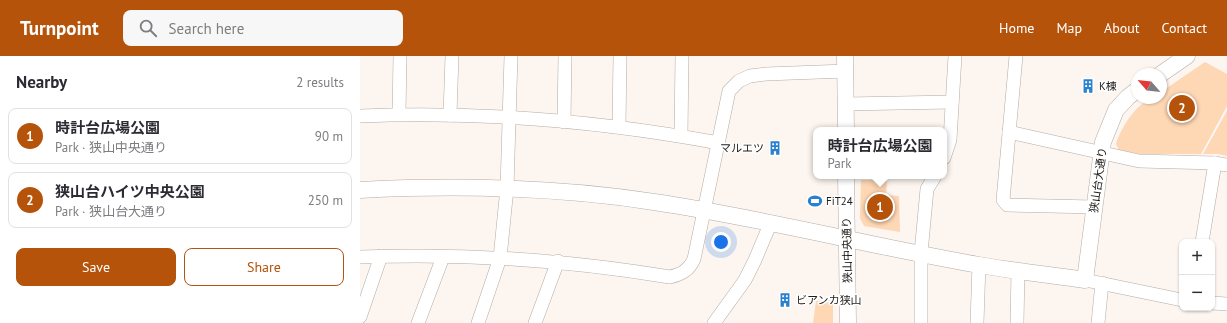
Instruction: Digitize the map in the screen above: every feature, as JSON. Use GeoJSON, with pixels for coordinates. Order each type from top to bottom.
{"type":"FeatureCollection","features":[{"type":"Feature","properties":{"kind":"street"},"geometry":{"type":"LineString","coordinates":[[399,114],[400,56]]}},
{"type":"Feature","properties":{"kind":"street"},"geometry":{"type":"LineString","coordinates":[[450,114],[452,56]]}},
{"type":"Feature","properties":{"kind":"street"},"geometry":{"type":"LineString","coordinates":[[478,323],[500,258],[510,117],[511,56]]}},
{"type":"Feature","properties":{"kind":"street"},"geometry":{"type":"LineString","coordinates":[[564,122],[565,56]]}},
{"type":"Feature","properties":{"kind":"street"},"geometry":{"type":"LineString","coordinates":[[619,126],[620,56]]}},
{"type":"Feature","properties":{"kind":"street"},"geometry":{"type":"LineString","coordinates":[[680,136],[682,56]]}},
{"type":"Feature","properties":{"kind":"street"},"geometry":{"type":"LineString","coordinates":[[947,149],[950,140],[955,56]]}},
{"type":"Feature","properties":{"kind":"street"},"geometry":{"type":"LineString","coordinates":[[1016,56],[1003,200],[1007,205],[1094,207]]}},
{"type":"Feature","properties":{"kind":"street"},"geometry":{"type":"LineString","coordinates":[[1167,70],[1187,56]]}},
{"type":"Feature","properties":{"kind":"street"},"geometry":{"type":"LineString","coordinates":[[360,257],[500,258],[558,261],[620,268],[670,277],[684,272],[692,264],[694,259],[729,91],[739,81],[750,76],[845,63],[846,127]]}},
{"type":"Feature","properties":{"kind":"street","name":"狭山台大通り"},"geometry":{"type":"LineString","coordinates":[[1085,280],[1101,152],[1106,132],[1116,110],[1131,95]]}},
{"type":"Feature","properties":{"kind":"street"},"geometry":{"type":"LineString","coordinates":[[846,104],[952,102]]}},
{"type":"Feature","properties":{"kind":"street"},"geometry":{"type":"LineString","coordinates":[[360,116],[450,114],[510,117],[619,126],[719,142]]}},
{"type":"Feature","properties":{"kind":"street"},"geometry":{"type":"LineString","coordinates":[[1008,132],[1139,161],[1221,164],[1203,239]]}},
{"type":"Feature","properties":{"kind":"street","name":"狭山中央通り"},"geometry":{"type":"LineString","coordinates":[[846,179],[848,323]]}},
{"type":"Feature","properties":{"kind":"street"},"geometry":{"type":"LineString","coordinates":[[921,323],[921,253],[927,189],[933,179]]}},
{"type":"Feature","properties":{"kind":"street"},"geometry":{"type":"LineString","coordinates":[[360,190],[404,188],[506,188],[605,196],[704,210],[771,222],[979,264],[1102,283],[1179,299]]}},
{"type":"Feature","properties":{"kind":"street"},"geometry":{"type":"LineString","coordinates":[[714,323],[745,280],[756,260],[771,222]]}},
{"type":"Feature","properties":{"kind":"street"},"geometry":{"type":"LineString","coordinates":[[360,317],[381,256]]}},
{"type":"Feature","properties":{"kind":"street"},"geometry":{"type":"LineString","coordinates":[[418,323],[443,257]]}},
{"type":"Feature","properties":{"kind":"street"},"geometry":{"type":"LineString","coordinates":[[535,323],[558,261]]}},
{"type":"Feature","properties":{"kind":"street"},"geometry":{"type":"LineString","coordinates":[[977,323],[979,264]]}},
{"type":"Feature","properties":{"kind":"street"},"geometry":{"type":"LineString","coordinates":[[1017,323],[1018,270]]}},
{"type":"Feature","properties":{"kind":"street"},"geometry":{"type":"LineString","coordinates":[[1098,323],[1102,283]]}},
{"type":"Feature","properties":{"kind":"street"},"geometry":{"type":"LineString","coordinates":[[1215,303],[1227,304]]}},
{"type":"Feature","properties":{"kind":"shaded area"},"geometry":{"type":"Polygon","coordinates":[[[1205,62],[1227,74],[1227,106],[1201,154],[1140,154],[1119,150],[1116,144],[1129,118],[1142,104],[1167,104],[1167,88],[1205,62]]]}},
{"type":"Feature","properties":{"kind":"shaded area"},"geometry":{"type":"Polygon","coordinates":[[[1227,111],[1227,156],[1218,154],[1203,154],[1227,111]]]}},
{"type":"Feature","properties":{"kind":"shaded area"},"geometry":{"type":"Polygon","coordinates":[[[861,180],[887,180],[886,195],[899,196],[900,232],[864,226],[860,218],[861,180]]]}},
{"type":"Feature","properties":{"kind":"shaded area"},"geometry":{"type":"Polygon","coordinates":[[[816,301],[833,303],[833,323],[813,323],[816,301]]]}},
{"type":"Feature","properties":{"kind":"place","name":"K棟"},"geometry":{"type":"Point","coordinates":[1088,86]}},
{"type":"Feature","properties":{"kind":"place","name":"狭山台ハイツ中央公園"},"geometry":{"type":"Point","coordinates":[1182,108]}},
{"type":"Feature","properties":{"kind":"place","name":"マルエツ"},"geometry":{"type":"Point","coordinates":[775,148]}},
{"type":"Feature","properties":{"kind":"place","name":"FiT24"},"geometry":{"type":"Point","coordinates":[815,201]}},
{"type":"Feature","properties":{"kind":"place","name":"時計台広場公園"},"geometry":{"type":"Point","coordinates":[880,207]}},
{"type":"Feature","properties":{"kind":"place","name":"ビアンカ狭山"},"geometry":{"type":"Point","coordinates":[785,300]}}]}
